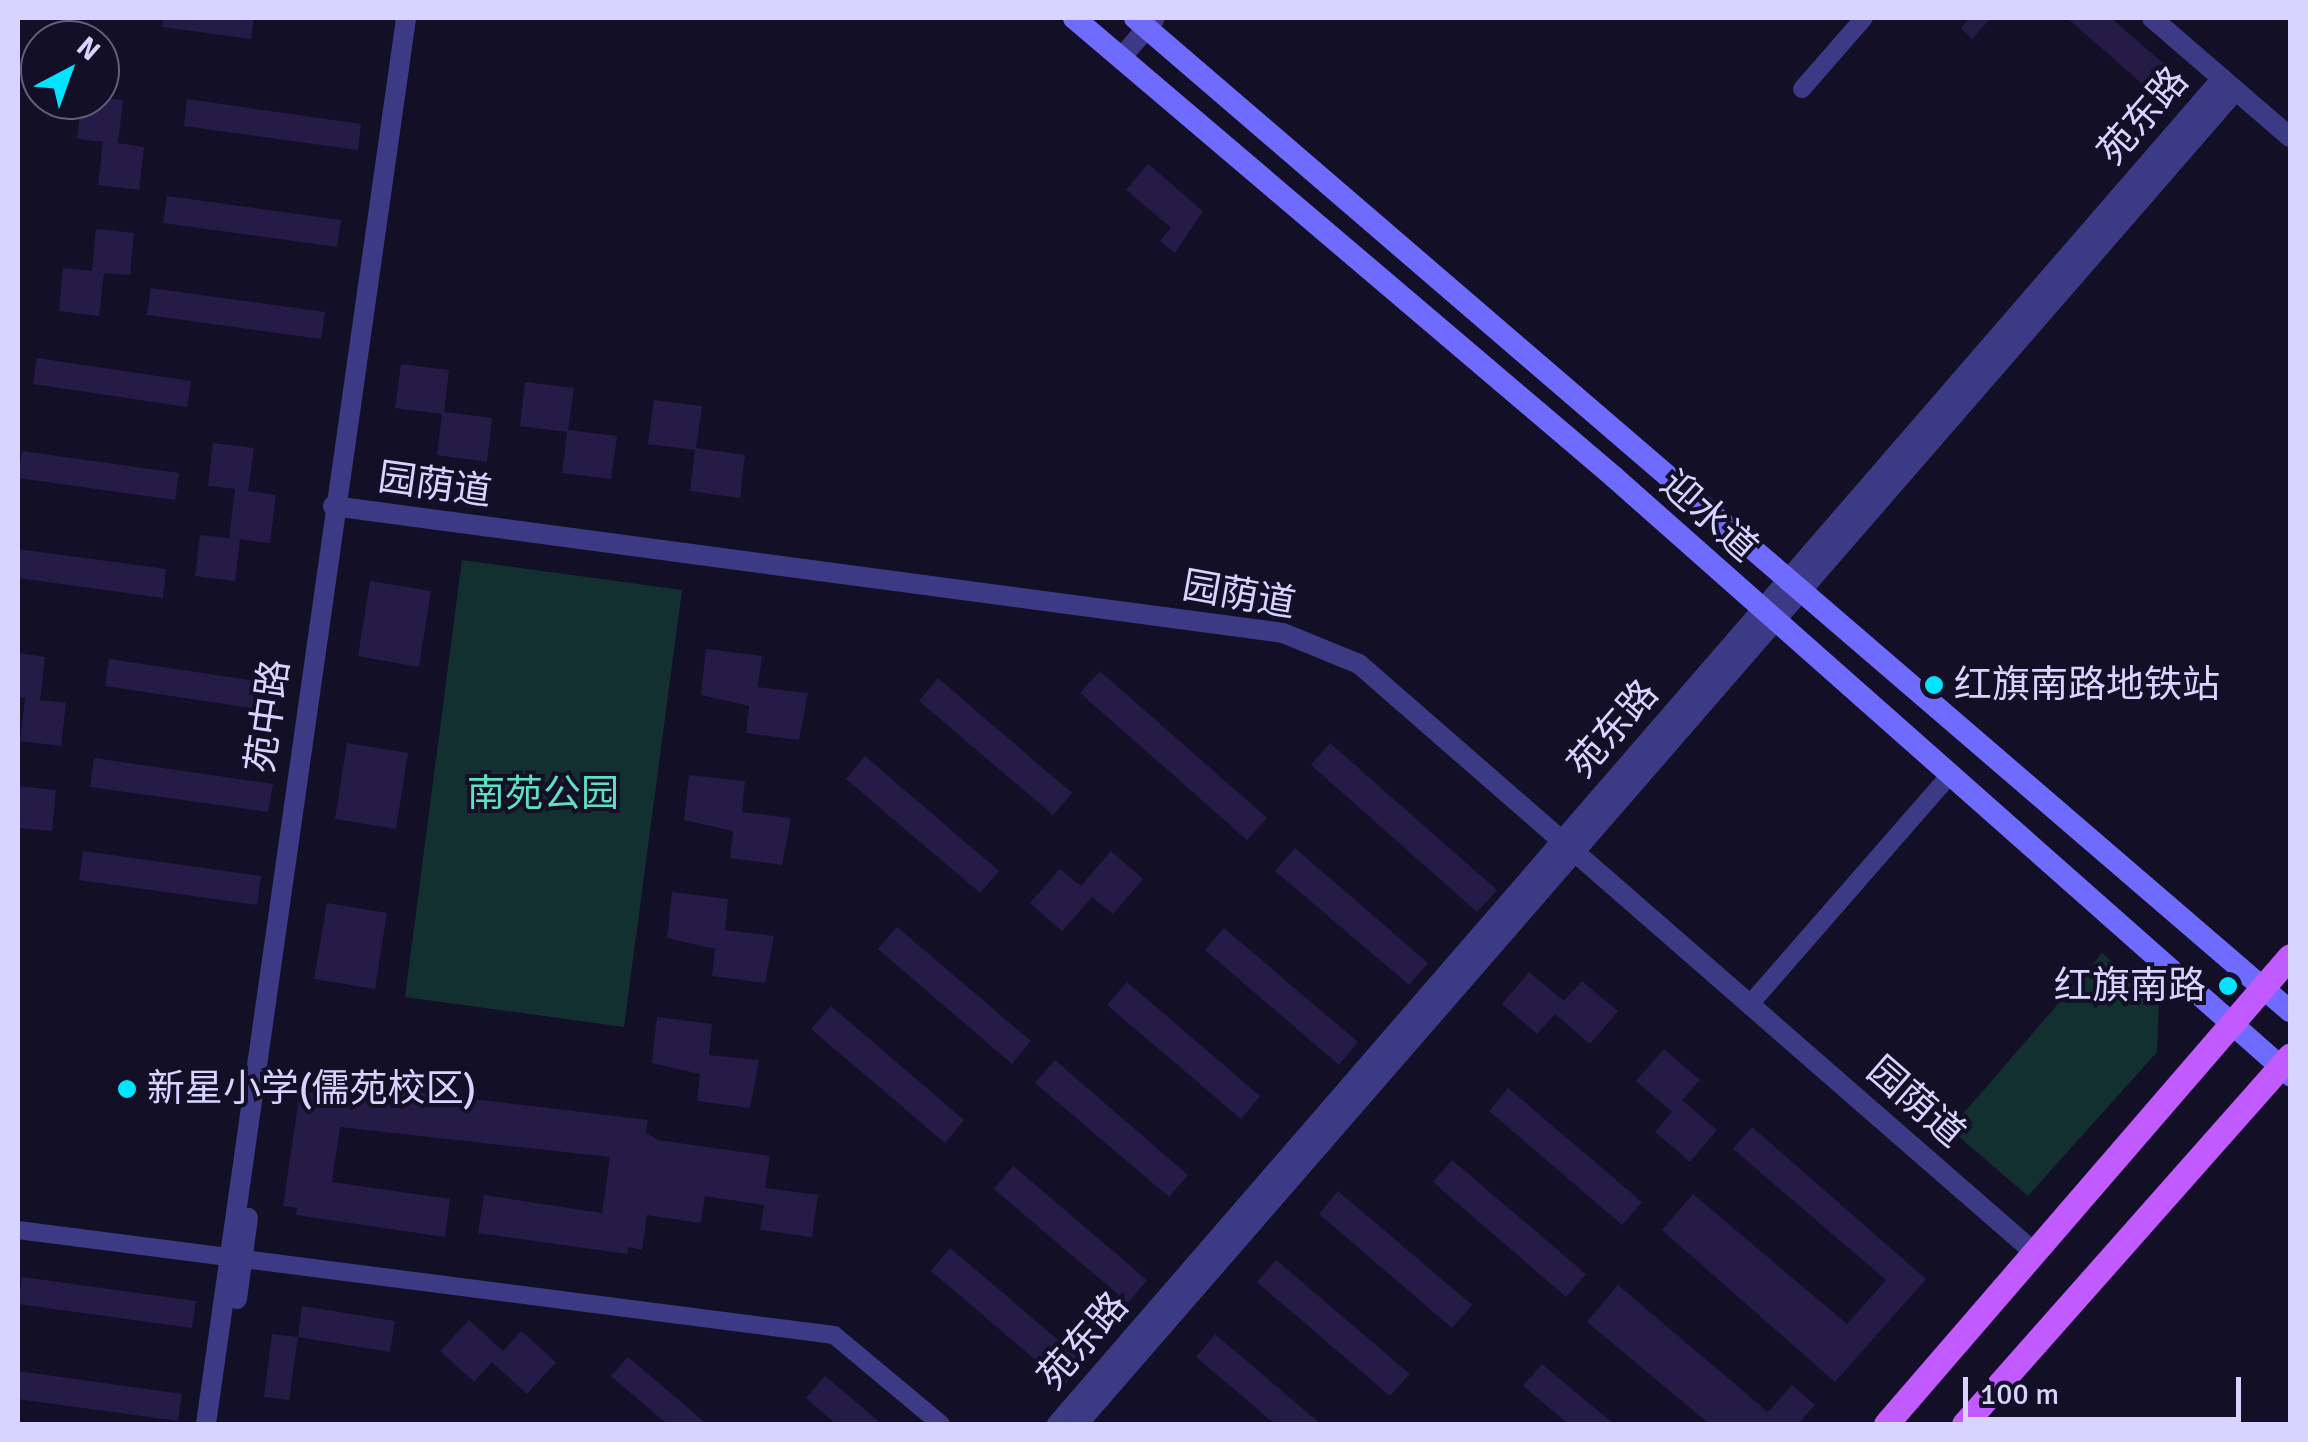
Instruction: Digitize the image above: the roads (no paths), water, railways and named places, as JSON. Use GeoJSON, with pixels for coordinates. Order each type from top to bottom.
{"type":"FeatureCollection","features":[{"type":"Feature","properties":{"kind":"main road","name":"迎水道"},"geometry":{"type":"LineString","coordinates":[[1074,18],[1951,774],[2232,1024],[2287,1065]]}},
{"type":"Feature","properties":{"kind":"main road","name":"迎水道"},"geometry":{"type":"LineString","coordinates":[[1145,21],[2290,1011]]}},
{"type":"Feature","properties":{"kind":"main road"},"geometry":{"type":"LineString","coordinates":[[1886,1424],[2290,956]]}},
{"type":"Feature","properties":{"kind":"main road"},"geometry":{"type":"LineString","coordinates":[[1964,1424],[2287,1065]]}},
{"type":"Feature","properties":{"kind":"street","name":"苑中路"},"geometry":{"type":"LineString","coordinates":[[220,1424],[236,1259],[406,18]]}},
{"type":"Feature","properties":{"kind":"street","name":"苑中路"},"geometry":{"type":"LineString","coordinates":[[338,507],[415,18]]}},
{"type":"Feature","properties":{"kind":"street"},"geometry":{"type":"LineString","coordinates":[[1802,89],[1864,18]]}},
{"type":"Feature","properties":{"kind":"street"},"geometry":{"type":"LineString","coordinates":[[2152,18],[2290,138]]}},
{"type":"Feature","properties":{"kind":"street"},"geometry":{"type":"LineString","coordinates":[[1121,58],[1145,21]]}},
{"type":"Feature","properties":{"kind":"street","name":"苑东路"},"geometry":{"type":"LineString","coordinates":[[1078,1424],[2229,84]]}},
{"type":"Feature","properties":{"kind":"street","name":"园荫道"},"geometry":{"type":"LineString","coordinates":[[338,507],[1283,633],[1359,664],[2035,1253]]}},
{"type":"Feature","properties":{"kind":"street"},"geometry":{"type":"LineString","coordinates":[[1752,1003],[1951,774]]}},
{"type":"Feature","properties":{"kind":"street","name":"苑东路"},"geometry":{"type":"LineString","coordinates":[[1057,1424],[1570,848]]}},
{"type":"Feature","properties":{"kind":"street"},"geometry":{"type":"LineString","coordinates":[[18,1230],[834,1335],[942,1424]]}},
{"type":"Feature","properties":{"kind":"street","name":"苑中路"},"geometry":{"type":"LineString","coordinates":[[206,1424],[236,1259]]}},
{"type":"Feature","properties":{"kind":"place","name":"红旗南路地铁站"},"geometry":{"type":"Point","coordinates":[1934,685]}},
{"type":"Feature","properties":{"kind":"place","name":"红旗南路"},"geometry":{"type":"Point","coordinates":[2228,986]}},
{"type":"Feature","properties":{"kind":"place","name":"新星小学(儒苑校区)"},"geometry":{"type":"Point","coordinates":[127,1089]}},
{"type":"Feature","properties":{"kind":"park label","name":"南苑公园"},"geometry":{"type":"Point","coordinates":[543,794]}}]}
